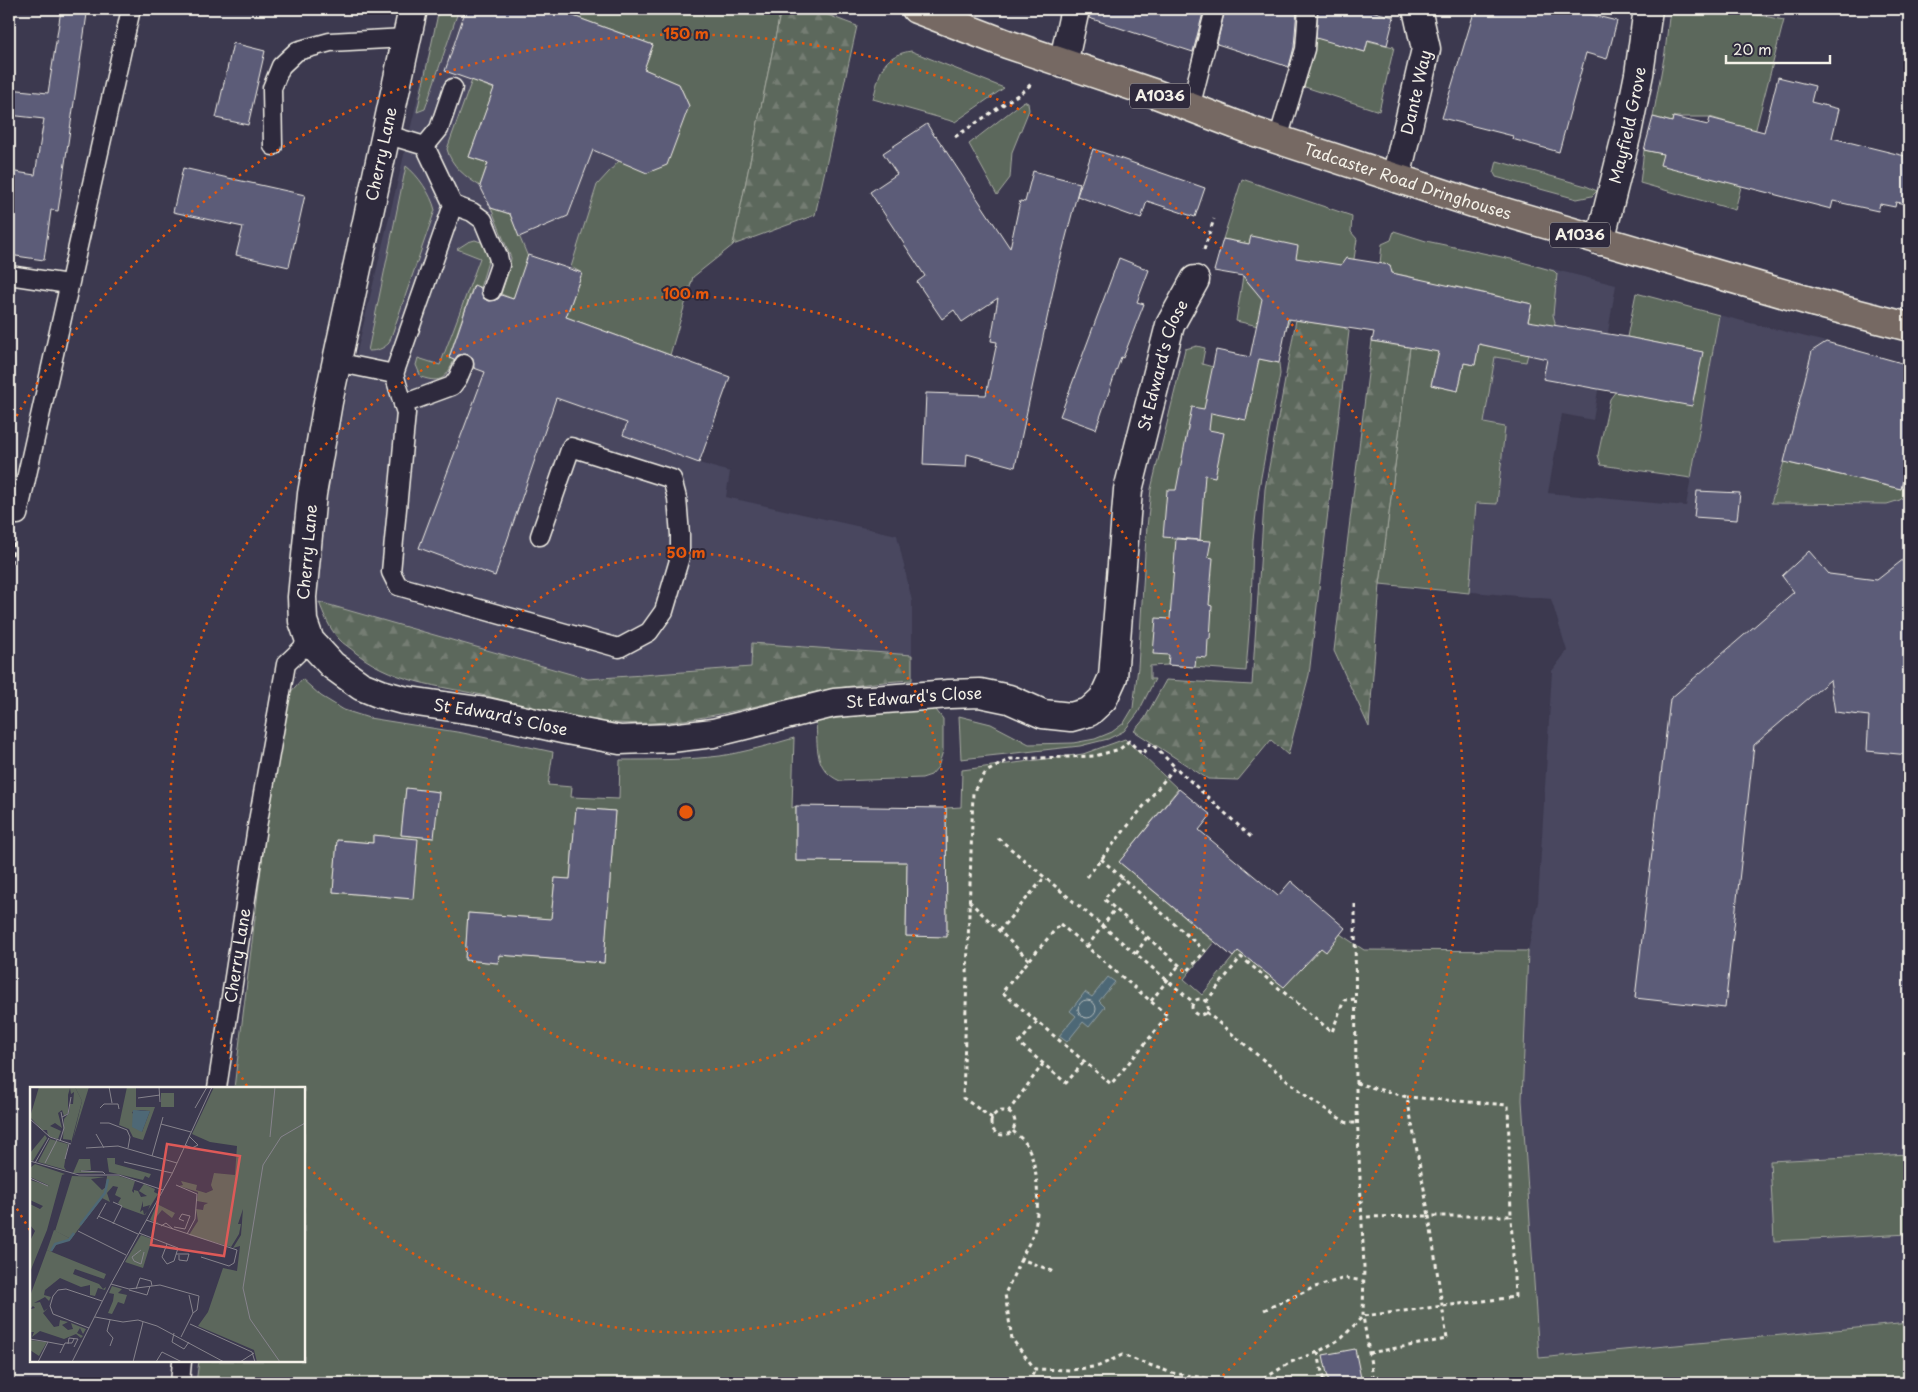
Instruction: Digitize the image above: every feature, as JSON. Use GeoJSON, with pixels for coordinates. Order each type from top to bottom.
{"type":"FeatureCollection","features":[{"type":"Feature","properties":{"kind":"main road","name":"Tadcaster Road Dringhouses"},"geometry":{"type":"LineString","coordinates":[[916,9],[1058,62],[1156,94],[1278,139],[1473,203],[1600,241],[1909,327]]}},
{"type":"Feature","properties":{"kind":"street","name":"Cherry Lane"},"geometry":{"type":"LineString","coordinates":[[310,641],[303,621],[302,597],[312,494],[336,362],[412,9]]}},
{"type":"Feature","properties":{"kind":"street"},"geometry":{"type":"LineString","coordinates":[[1058,62],[1076,9]]}},
{"type":"Feature","properties":{"kind":"street","name":"Dante Way"},"geometry":{"type":"LineString","coordinates":[[1396,178],[1426,49],[1417,9]]}},
{"type":"Feature","properties":{"kind":"street","name":"Mayfield Grove"},"geometry":{"type":"LineString","coordinates":[[1600,241],[1627,134],[1639,74],[1648,9]]}},
{"type":"Feature","properties":{"kind":"street","name":"St Edward's Close"},"geometry":{"type":"LineString","coordinates":[[310,641],[332,665],[361,686],[381,694],[403,700],[486,712],[620,740],[671,738],[713,733],[834,703],[949,694],[980,693],[1009,699],[1043,714],[1070,716],[1089,712],[1103,699],[1113,677],[1128,490],[1170,325],[1195,280]]}},
{"type":"Feature","properties":{"kind":"lane"},"geometry":{"type":"LineString","coordinates":[[13,514],[131,9]]}},
{"type":"Feature","properties":{"kind":"lane"},"geometry":{"type":"LineString","coordinates":[[1190,108],[1215,9]]}},
{"type":"Feature","properties":{"kind":"lane"},"geometry":{"type":"LineString","coordinates":[[1278,139],[1305,49],[1308,9]]}},
{"type":"Feature","properties":{"kind":"lane"},"geometry":{"type":"LineString","coordinates":[[273,146],[272,88],[281,66],[298,51],[330,42],[406,38]]}},
{"type":"Feature","properties":{"kind":"lane"},"geometry":{"type":"LineString","coordinates":[[425,146],[439,129],[453,88]]}},
{"type":"Feature","properties":{"kind":"lane"},"geometry":{"type":"LineString","coordinates":[[385,134],[425,146],[453,205],[472,212],[482,220],[500,265],[492,291]]}},
{"type":"Feature","properties":{"kind":"lane"},"geometry":{"type":"LineString","coordinates":[[453,205],[394,374],[406,413],[391,572],[398,586],[619,648],[649,632],[664,611],[680,557],[677,498],[672,480],[571,446],[540,536]]}},
{"type":"Feature","properties":{"kind":"lane"},"geometry":{"type":"LineString","coordinates":[[9,275],[68,284]]}},
{"type":"Feature","properties":{"kind":"lane"},"geometry":{"type":"LineString","coordinates":[[336,362],[394,374]]}},
{"type":"Feature","properties":{"kind":"lane"},"geometry":{"type":"LineString","coordinates":[[403,404],[452,386],[464,364]]}},
{"type":"Feature","properties":{"kind":"lane","name":"Cherry Lane"},"geometry":{"type":"LineString","coordinates":[[218,1087],[257,828],[286,664],[310,641]]}},
{"type":"Feature","properties":{"kind":"lane"},"geometry":{"type":"LineString","coordinates":[[180,1383],[182,1362]]}},
{"type":"Feature","properties":{"kind":"path"},"geometry":{"type":"LineString","coordinates":[[955,137],[1025,90],[1058,62]]}},
{"type":"Feature","properties":{"kind":"path"},"geometry":{"type":"LineString","coordinates":[[9,579],[13,514]]}},
{"type":"Feature","properties":{"kind":"path"},"geometry":{"type":"LineString","coordinates":[[992,1118],[963,1098],[973,792],[986,772],[1010,759],[1095,756],[1120,749],[1129,741],[1142,754],[1151,743],[1251,837]]}},
{"type":"Feature","properties":{"kind":"path"},"geometry":{"type":"LineString","coordinates":[[1087,877],[1175,766]]}},
{"type":"Feature","properties":{"kind":"path"},"geometry":{"type":"LineString","coordinates":[[998,838],[1102,927],[1194,1002]]}},
{"type":"Feature","properties":{"kind":"path"},"geometry":{"type":"LineString","coordinates":[[1101,859],[1123,878],[1205,951],[1188,972],[1104,899],[1123,878]]}},
{"type":"Feature","properties":{"kind":"path"},"geometry":{"type":"LineString","coordinates":[[999,931],[1044,878]]}},
{"type":"Feature","properties":{"kind":"path"},"geometry":{"type":"LineString","coordinates":[[969,901],[1029,960]]}},
{"type":"Feature","properties":{"kind":"path"},"geometry":{"type":"LineString","coordinates":[[1356,904],[1356,1083],[1364,1281],[1363,1316],[1374,1383]]}},
{"type":"Feature","properties":{"kind":"path"},"geometry":{"type":"LineString","coordinates":[[1087,947],[1115,909]]}},
{"type":"Feature","properties":{"kind":"path"},"geometry":{"type":"LineString","coordinates":[[1060,924],[1087,947],[1168,1016],[1111,1084],[1002,992],[1060,924]]}},
{"type":"Feature","properties":{"kind":"path"},"geometry":{"type":"LineString","coordinates":[[1136,954],[1148,937]]}},
{"type":"Feature","properties":{"kind":"path"},"geometry":{"type":"LineString","coordinates":[[1206,1002],[1241,957],[1332,1032],[1344,1000],[1356,999]]}},
{"type":"Feature","properties":{"kind":"path"},"geometry":{"type":"LineString","coordinates":[[1151,1001],[1180,964]]}},
{"type":"Feature","properties":{"kind":"path"},"geometry":{"type":"LineString","coordinates":[[1199,999],[1206,1002],[1208,1007],[1206,1012],[1201,1015],[1194,1013],[1192,1008],[1194,1002],[1199,999]]}},
{"type":"Feature","properties":{"kind":"path"},"geometry":{"type":"LineString","coordinates":[[1206,1012],[1310,1099],[1347,1123],[1358,1123]]}},
{"type":"Feature","properties":{"kind":"path"},"geometry":{"type":"LineString","coordinates":[[1036,1022],[1019,1043],[1043,1064],[1066,1083],[1084,1062]]}},
{"type":"Feature","properties":{"kind":"path"},"geometry":{"type":"LineString","coordinates":[[1008,1112],[1043,1064]]}},
{"type":"Feature","properties":{"kind":"path"},"geometry":{"type":"LineString","coordinates":[[1257,1383],[1291,1362],[1318,1352],[1342,1338],[1363,1316],[1515,1298],[1508,1105],[1407,1098],[1356,1083]]}},
{"type":"Feature","properties":{"kind":"path"},"geometry":{"type":"LineString","coordinates":[[1369,1353],[1447,1339],[1429,1216],[1407,1098]]}},
{"type":"Feature","properties":{"kind":"path"},"geometry":{"type":"LineString","coordinates":[[996,1112],[1008,1112],[1014,1118],[1015,1126],[1013,1131],[1006,1136],[998,1135],[992,1130],[992,1118],[996,1112]]}},
{"type":"Feature","properties":{"kind":"path"},"geometry":{"type":"LineString","coordinates":[[1013,1131],[1026,1144],[1031,1155],[1037,1192],[1037,1212],[1034,1232],[1005,1294],[1012,1339],[1035,1369]]}},
{"type":"Feature","properties":{"kind":"path"},"geometry":{"type":"LineString","coordinates":[[1361,1217],[1511,1216]]}},
{"type":"Feature","properties":{"kind":"path"},"geometry":{"type":"LineString","coordinates":[[1021,1259],[1055,1272]]}},
{"type":"Feature","properties":{"kind":"path"},"geometry":{"type":"LineString","coordinates":[[1264,1310],[1314,1287],[1345,1278],[1364,1281]]}},
{"type":"Feature","properties":{"kind":"path"},"geometry":{"type":"LineString","coordinates":[[1318,1352],[1324,1383]]}},
{"type":"Feature","properties":{"kind":"path"},"geometry":{"type":"LineString","coordinates":[[1035,1369],[1072,1370],[1099,1366],[1122,1355],[1172,1372],[1236,1383]]}},
{"type":"Feature","properties":{"kind":"path"},"geometry":{"type":"LineString","coordinates":[[1029,1383],[1035,1369]]}},
{"type":"Feature","properties":{"kind":"shaded area"},"geometry":{"type":"Polygon","coordinates":[[[439,9],[781,9],[733,245],[693,277],[670,355],[730,377],[699,463],[730,472],[726,497],[897,535],[912,601],[912,655],[752,643],[751,667],[588,679],[319,602],[318,577],[325,500],[335,443],[439,9]]]}},
{"type":"Feature","properties":{"kind":"shaded area"},"geometry":{"type":"Polygon","coordinates":[[[1426,241],[1512,259],[1616,285],[1593,420],[1562,414],[1548,493],[1686,506],[1719,315],[1909,365],[1909,1323],[1539,1359],[1522,1100],[1528,951],[1538,902],[1552,671],[1567,651],[1551,599],[1380,584],[1410,347],[1426,241]]]}},
{"type":"Feature","properties":{"kind":"green space"},"geometry":{"type":"Polygon","coordinates":[[[439,9],[459,9],[425,109],[417,112],[439,9]]]}},
{"type":"Feature","properties":{"kind":"green space"},"geometry":{"type":"Polygon","coordinates":[[[554,9],[781,9],[733,245],[693,277],[670,355],[566,317],[582,273],[571,267],[597,185],[619,161],[689,106],[679,84],[644,69],[653,45],[554,9]]]}},
{"type":"Feature","properties":{"kind":"green space"},"geometry":{"type":"Polygon","coordinates":[[[781,9],[812,9],[857,26],[815,215],[733,245],[781,9]]]}},
{"type":"Feature","properties":{"kind":"green space"},"geometry":{"type":"Polygon","coordinates":[[[1670,9],[1733,10],[1784,20],[1735,210],[1640,183],[1644,150],[1663,154],[1749,129],[1710,117],[1673,117],[1672,122],[1653,117],[1665,52],[1670,9]]]}},
{"type":"Feature","properties":{"kind":"green space"},"geometry":{"type":"Polygon","coordinates":[[[1314,11],[1323,13],[1333,43],[1365,52],[1368,41],[1394,47],[1379,111],[1302,86],[1314,11]]]}},
{"type":"Feature","properties":{"kind":"green space"},"geometry":{"type":"Polygon","coordinates":[[[911,51],[1004,88],[955,122],[873,99],[880,74],[887,62],[901,53],[911,51]]]}},
{"type":"Feature","properties":{"kind":"green space"},"geometry":{"type":"Polygon","coordinates":[[[472,80],[494,89],[469,157],[488,163],[480,186],[464,175],[452,161],[447,149],[472,80]]]}},
{"type":"Feature","properties":{"kind":"green space"},"geometry":{"type":"Polygon","coordinates":[[[1024,101],[1028,103],[1029,110],[1012,152],[1010,178],[997,195],[969,144],[1024,101]]]}},
{"type":"Feature","properties":{"kind":"green space"},"geometry":{"type":"Polygon","coordinates":[[[1497,161],[1586,186],[1597,191],[1592,196],[1577,199],[1496,177],[1494,173],[1497,161]]]}},
{"type":"Feature","properties":{"kind":"green space"},"geometry":{"type":"Polygon","coordinates":[[[406,166],[424,185],[435,210],[389,343],[380,349],[368,351],[406,166]]]}},
{"type":"Feature","properties":{"kind":"green space"},"geometry":{"type":"Polygon","coordinates":[[[1242,179],[1352,216],[1351,232],[1357,239],[1354,259],[1341,265],[1290,319],[1285,332],[1236,321],[1243,276],[1253,288],[1251,237],[1249,244],[1223,239],[1242,179]]]}},
{"type":"Feature","properties":{"kind":"green space"},"geometry":{"type":"Polygon","coordinates":[[[491,208],[510,214],[528,257],[513,299],[501,294],[511,258],[491,208]]]}},
{"type":"Feature","properties":{"kind":"green space"},"geometry":{"type":"Polygon","coordinates":[[[1394,231],[1426,241],[1511,259],[1554,271],[1557,274],[1553,315],[1555,322],[1554,334],[1529,350],[1526,362],[1495,357],[1484,423],[1505,427],[1497,504],[1476,503],[1469,593],[1380,584],[1420,279],[1392,273],[1390,265],[1380,264],[1382,244],[1391,240],[1394,231]],[[1453,286],[1431,385],[1458,391],[1464,363],[1475,365],[1479,344],[1521,353],[1532,304],[1453,286]]]}},
{"type":"Feature","properties":{"kind":"green space"},"geometry":{"type":"Polygon","coordinates":[[[475,240],[484,243],[490,255],[480,288],[473,286],[449,357],[454,360],[446,375],[442,378],[434,380],[421,377],[416,365],[418,358],[440,365],[480,258],[457,249],[475,240]]]}},
{"type":"Feature","properties":{"kind":"green space"},"geometry":{"type":"Polygon","coordinates":[[[1636,293],[1719,315],[1691,478],[1601,465],[1598,455],[1610,399],[1616,391],[1695,394],[1702,352],[1627,337],[1636,293]]]}},
{"type":"Feature","properties":{"kind":"green space"},"geometry":{"type":"Polygon","coordinates":[[[1296,320],[1343,327],[1349,331],[1309,675],[1288,755],[1271,740],[1238,780],[1208,779],[1134,731],[1145,718],[1166,680],[1252,685],[1265,489],[1296,320]]]}},
{"type":"Feature","properties":{"kind":"green space"},"geometry":{"type":"Polygon","coordinates":[[[1372,341],[1410,347],[1380,584],[1369,727],[1334,651],[1372,341]]]}},
{"type":"Feature","properties":{"kind":"green space"},"geometry":{"type":"Polygon","coordinates":[[[1197,346],[1205,348],[1202,364],[1213,367],[1246,420],[1251,398],[1250,357],[1279,363],[1280,374],[1259,488],[1253,540],[1251,607],[1246,671],[1168,665],[1150,666],[1150,679],[1155,679],[1138,713],[1124,731],[1108,739],[1080,746],[961,759],[959,716],[991,724],[1029,744],[1073,743],[1095,739],[1112,732],[1124,723],[1133,708],[1138,667],[1151,489],[1185,349],[1197,346]]]}},
{"type":"Feature","properties":{"kind":"green space"},"geometry":{"type":"Polygon","coordinates":[[[1909,456],[1909,492],[1900,500],[1887,504],[1771,503],[1784,462],[1901,489],[1909,456]]]}},
{"type":"Feature","properties":{"kind":"green space"},"geometry":{"type":"Polygon","coordinates":[[[319,602],[588,679],[751,667],[752,643],[912,655],[912,680],[827,690],[726,713],[670,722],[606,723],[579,720],[499,699],[424,684],[389,672],[372,664],[335,635],[319,602]]]}},
{"type":"Feature","properties":{"kind":"green space"},"geometry":{"type":"Polygon","coordinates":[[[302,679],[321,696],[344,710],[369,718],[463,733],[553,752],[548,785],[572,787],[571,797],[619,799],[620,760],[683,759],[720,756],[794,738],[792,808],[796,806],[796,861],[907,862],[906,936],[947,936],[946,808],[961,807],[962,770],[1083,754],[1125,739],[1178,789],[1119,862],[1214,942],[1184,979],[1202,995],[1238,951],[1340,934],[1364,950],[1528,951],[1522,1100],[1539,1358],[1909,1323],[1909,1383],[196,1383],[199,1362],[305,1362],[305,1087],[234,1087],[265,836],[288,695],[302,679]],[[406,788],[401,835],[433,838],[439,792],[406,788]],[[576,808],[570,879],[555,878],[551,919],[468,913],[465,960],[498,963],[499,955],[604,963],[615,811],[576,808]],[[373,835],[373,843],[337,840],[333,892],[412,899],[417,849],[384,836],[373,835]]]}},
{"type":"Feature","properties":{"kind":"green space"},"geometry":{"type":"Polygon","coordinates":[[[933,706],[943,719],[943,751],[938,767],[931,775],[922,778],[840,781],[831,776],[821,763],[817,748],[816,721],[933,706]]]}},
{"type":"Feature","properties":{"kind":"green space"},"geometry":{"type":"Polygon","coordinates":[[[1909,1154],[1909,1234],[1774,1241],[1770,1161],[1909,1154]]]}},
{"type":"Feature","properties":{"kind":"water"},"geometry":{"type":"Polygon","coordinates":[[[1108,977],[1115,982],[1099,1001],[1105,1007],[1089,1027],[1083,1022],[1067,1042],[1059,1036],[1076,1016],[1070,1011],[1085,992],[1092,997],[1108,977]]]}},
{"type":"Feature","properties":{"kind":"building"},"geometry":{"type":"Polygon","coordinates":[[[466,9],[554,9],[653,45],[644,69],[679,84],[689,106],[667,165],[647,173],[593,150],[568,216],[519,237],[510,214],[491,208],[480,186],[488,163],[469,157],[494,88],[445,71],[466,9]]]}},
{"type":"Feature","properties":{"kind":"building"},"geometry":{"type":"Polygon","coordinates":[[[1090,9],[1204,9],[1193,52],[1089,18],[1090,9]]]}},
{"type":"Feature","properties":{"kind":"building"},"geometry":{"type":"Polygon","coordinates":[[[1225,9],[1297,9],[1294,47],[1289,67],[1217,44],[1225,9]]]}},
{"type":"Feature","properties":{"kind":"building"},"geometry":{"type":"Polygon","coordinates":[[[1318,9],[1363,9],[1394,17],[1387,45],[1368,40],[1365,52],[1316,38],[1318,9]]]}},
{"type":"Feature","properties":{"kind":"building"},"geometry":{"type":"Polygon","coordinates":[[[1475,9],[1568,9],[1617,21],[1607,59],[1586,53],[1559,152],[1512,139],[1513,136],[1442,118],[1475,9]]]}},
{"type":"Feature","properties":{"kind":"building"},"geometry":{"type":"Polygon","coordinates":[[[61,10],[87,14],[58,211],[51,210],[44,260],[9,255],[9,171],[35,175],[44,119],[9,115],[9,89],[48,93],[61,10]]]}},
{"type":"Feature","properties":{"kind":"building"},"geometry":{"type":"Polygon","coordinates":[[[233,43],[265,51],[248,125],[216,118],[233,43]]]}},
{"type":"Feature","properties":{"kind":"building"},"geometry":{"type":"Polygon","coordinates":[[[1778,77],[1815,86],[1811,102],[1839,109],[1832,138],[1909,157],[1909,191],[1905,204],[1896,202],[1895,207],[1880,204],[1878,211],[1833,201],[1831,209],[1660,165],[1663,154],[1644,150],[1653,117],[1672,122],[1673,117],[1708,125],[1710,118],[1764,132],[1778,77]]]}},
{"type":"Feature","properties":{"kind":"building"},"geometry":{"type":"Polygon","coordinates":[[[927,124],[1010,248],[1020,201],[1025,202],[1033,171],[1080,183],[1057,272],[1015,467],[967,454],[966,467],[923,465],[926,393],[986,395],[997,342],[991,341],[998,298],[962,322],[954,310],[942,319],[917,282],[925,276],[870,192],[897,174],[883,153],[927,124]]]}},
{"type":"Feature","properties":{"kind":"building"},"geometry":{"type":"Polygon","coordinates":[[[1093,149],[1205,188],[1195,217],[1147,201],[1141,219],[1077,196],[1093,149]]]}},
{"type":"Feature","properties":{"kind":"building"},"geometry":{"type":"Polygon","coordinates":[[[183,168],[305,195],[289,267],[236,255],[243,227],[173,212],[183,168]]]}},
{"type":"Feature","properties":{"kind":"building"},"geometry":{"type":"Polygon","coordinates":[[[1251,236],[1298,246],[1296,258],[1341,265],[1346,258],[1390,265],[1392,273],[1532,304],[1528,321],[1627,337],[1703,352],[1692,406],[1543,379],[1547,359],[1479,344],[1475,365],[1464,363],[1458,391],[1431,385],[1439,352],[1372,341],[1374,332],[1288,319],[1279,363],[1259,359],[1246,420],[1211,413],[1209,430],[1224,433],[1215,477],[1205,475],[1200,540],[1163,537],[1167,490],[1176,490],[1192,407],[1204,409],[1216,350],[1250,357],[1262,299],[1243,276],[1214,271],[1223,239],[1249,244],[1251,236]]]}},
{"type":"Feature","properties":{"kind":"building"},"geometry":{"type":"Polygon","coordinates":[[[528,255],[582,273],[566,317],[730,377],[699,463],[623,435],[627,423],[556,398],[495,576],[419,548],[485,372],[474,368],[473,358],[468,354],[458,355],[454,360],[449,358],[474,285],[481,288],[483,298],[488,301],[498,299],[501,295],[513,299],[528,255]]]}},
{"type":"Feature","properties":{"kind":"building"},"geometry":{"type":"Polygon","coordinates":[[[1119,258],[1149,270],[1137,302],[1144,304],[1123,358],[1121,357],[1096,429],[1060,416],[1119,258]]]}},
{"type":"Feature","properties":{"kind":"building"},"geometry":{"type":"Polygon","coordinates":[[[1826,342],[1909,365],[1909,456],[1901,489],[1784,462],[1812,351],[1826,342]]]}},
{"type":"Feature","properties":{"kind":"building"},"geometry":{"type":"Polygon","coordinates":[[[1697,491],[1740,493],[1737,520],[1694,517],[1697,491]]]}},
{"type":"Feature","properties":{"kind":"building"},"geometry":{"type":"Polygon","coordinates":[[[1176,539],[1211,541],[1208,557],[1213,558],[1209,605],[1212,606],[1210,639],[1208,639],[1207,658],[1196,657],[1195,667],[1168,665],[1169,655],[1153,654],[1156,618],[1170,619],[1176,539]]]}},
{"type":"Feature","properties":{"kind":"building"},"geometry":{"type":"Polygon","coordinates":[[[1809,551],[1829,574],[1877,580],[1909,555],[1909,755],[1867,751],[1869,716],[1835,712],[1830,680],[1754,745],[1725,1008],[1635,998],[1670,699],[1794,592],[1782,576],[1809,551]]]}},
{"type":"Feature","properties":{"kind":"building"},"geometry":{"type":"Polygon","coordinates":[[[406,788],[439,792],[434,838],[401,835],[406,788]]]}},
{"type":"Feature","properties":{"kind":"building"},"geometry":{"type":"Polygon","coordinates":[[[1179,789],[1211,815],[1199,830],[1278,896],[1291,881],[1345,928],[1326,952],[1321,948],[1284,987],[1238,951],[1233,957],[1119,862],[1179,789]]]}},
{"type":"Feature","properties":{"kind":"building"},"geometry":{"type":"Polygon","coordinates":[[[796,806],[946,808],[947,937],[906,936],[907,862],[796,861],[796,806]]]}},
{"type":"Feature","properties":{"kind":"building"},"geometry":{"type":"Polygon","coordinates":[[[576,808],[615,811],[604,963],[499,955],[498,963],[465,960],[468,913],[551,919],[555,878],[570,879],[576,808]]]}},
{"type":"Feature","properties":{"kind":"building"},"geometry":{"type":"Polygon","coordinates":[[[373,835],[418,839],[413,899],[333,892],[337,840],[373,843],[373,835]]]}},
{"type":"Feature","properties":{"kind":"building"},"geometry":{"type":"Polygon","coordinates":[[[1355,1349],[1362,1383],[1329,1383],[1323,1355],[1355,1349]]]}}]}
